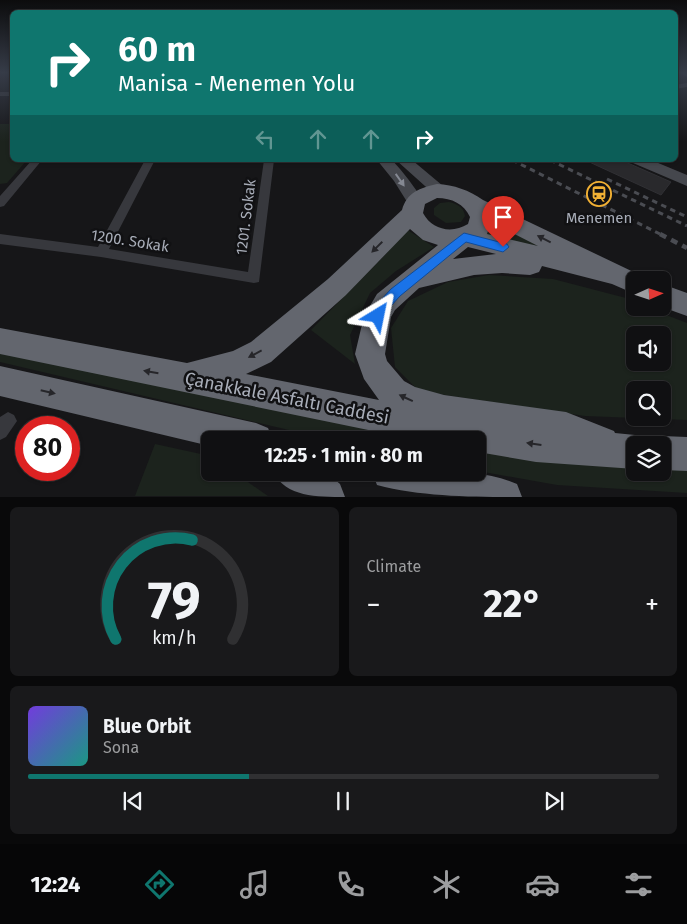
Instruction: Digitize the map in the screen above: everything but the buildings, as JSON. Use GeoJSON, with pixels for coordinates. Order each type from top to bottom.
{"type":"FeatureCollection","features":[{"type":"Feature","properties":{"kind":"highway"},"geometry":{"type":"LineString","coordinates":[[186,377],[236,364],[261,352],[337,287],[413,207],[421,196],[441,191],[460,195],[475,205],[626,280]]}},
{"type":"Feature","properties":{"kind":"highway"},"geometry":{"type":"LineString","coordinates":[[475,205],[479,211],[481,224],[478,229],[464,238],[386,302],[378,316],[370,354],[375,369],[383,382],[393,392],[409,401],[444,411],[566,428],[626,450]]}},
{"type":"Feature","properties":{"kind":"highway"},"geometry":{"type":"LineString","coordinates":[[413,207],[419,226],[435,236],[464,238],[626,280]]}},
{"type":"Feature","properties":{"kind":"highway"},"geometry":{"type":"LineString","coordinates":[[409,282],[466,266],[486,263],[518,263],[626,280]]}},
{"type":"Feature","properties":{"kind":"highway"},"geometry":{"type":"LineString","coordinates":[[671,299],[687,305]]}},
{"type":"Feature","properties":{"kind":"highway","name":"Çanakkale Asfaltı Caddesi"},"geometry":{"type":"LineString","coordinates":[[0,341],[536,445],[626,451]]}},
{"type":"Feature","properties":{"kind":"highway"},"geometry":{"type":"LineString","coordinates":[[0,381],[204,431]]}},
{"type":"Feature","properties":{"kind":"highway"},"geometry":{"type":"LineString","coordinates":[[671,453],[687,454]]}},
{"type":"Feature","properties":{"kind":"highway"},"geometry":{"type":"LineString","coordinates":[[306,481],[327,496]]}},
{"type":"Feature","properties":{"kind":"highway"},"geometry":{"type":"LineString","coordinates":[[433,481],[504,496]]}},
{"type":"Feature","properties":{"kind":"street"},"geometry":{"type":"LineString","coordinates":[[0,203],[36,162]]}},
{"type":"Feature","properties":{"kind":"street"},"geometry":{"type":"LineString","coordinates":[[100,252],[149,162]]}},
{"type":"Feature","properties":{"kind":"street","name":"1201. Sokak"},"geometry":{"type":"LineString","coordinates":[[254,278],[269,162]]}},
{"type":"Feature","properties":{"kind":"street"},"geometry":{"type":"LineString","coordinates":[[386,162],[400,178],[413,207]]}},
{"type":"Feature","properties":{"kind":"street"},"geometry":{"type":"LineString","coordinates":[[405,162],[441,191]]}},
{"type":"Feature","properties":{"kind":"street"},"geometry":{"type":"LineString","coordinates":[[643,162],[687,181]]}},
{"type":"Feature","properties":{"kind":"street","name":"1200. Sokak"},"geometry":{"type":"LineString","coordinates":[[0,239],[100,252],[254,278]]}},
{"type":"Feature","properties":{"kind":"shaded area"},"geometry":{"type":"Polygon","coordinates":[[[0,124],[10,124],[10,162],[25,162],[7,183],[0,184],[0,124]]]}},
{"type":"Feature","properties":{"kind":"shaded area"},"geometry":{"type":"Polygon","coordinates":[[[449,202],[462,208],[465,216],[461,222],[446,223],[434,215],[434,208],[440,203],[449,202]]]}},
{"type":"Feature","properties":{"kind":"shaded area"},"geometry":{"type":"Polygon","coordinates":[[[493,224],[569,259],[479,238],[493,224]]]}},
{"type":"Feature","properties":{"kind":"shaded area"},"geometry":{"type":"Polygon","coordinates":[[[406,229],[434,247],[396,271],[370,293],[350,335],[355,364],[311,330],[387,253],[406,229]]]}},
{"type":"Feature","properties":{"kind":"shaded area"},"geometry":{"type":"Polygon","coordinates":[[[489,275],[553,279],[626,298],[626,316],[669,316],[687,323],[687,420],[671,419],[671,381],[626,381],[626,418],[585,416],[419,391],[395,367],[391,328],[408,301],[448,282],[489,275]]]}},
{"type":"Feature","properties":{"kind":"shaded area"},"geometry":{"type":"Polygon","coordinates":[[[0,352],[380,431],[293,431],[0,362],[0,352]]]}},
{"type":"Feature","properties":{"kind":"shaded area"},"geometry":{"type":"Polygon","coordinates":[[[155,444],[201,454],[201,481],[246,481],[268,496],[135,496],[155,444]]]}},
{"type":"Feature","properties":{"kind":"shaded area"},"geometry":{"type":"Polygon","coordinates":[[[486,452],[550,461],[626,466],[626,481],[671,481],[671,469],[687,469],[687,493],[557,485],[486,472],[486,452]]]}},
{"type":"Feature","properties":{"kind":"railway"},"geometry":{"type":"LineString","coordinates":[[516,162],[660,234]]}},
{"type":"Feature","properties":{"kind":"railway"},"geometry":{"type":"LineString","coordinates":[[554,162],[687,226]]}},
{"type":"Feature","properties":{"kind":"railway"},"geometry":{"type":"LineString","coordinates":[[607,179],[687,217]]}},
{"type":"Feature","properties":{"kind":"railway"},"geometry":{"type":"LineString","coordinates":[[660,234],[687,248]]}},
{"type":"Feature","properties":{"kind":"place","name":"Menemen"},"geometry":{"type":"Point","coordinates":[599,194]}},
{"type":"Feature","properties":{"kind":"route"},"geometry":{"type":"LineString","coordinates":[[378,316],[386,302],[396,292],[464,238],[503,247]]}}]}
